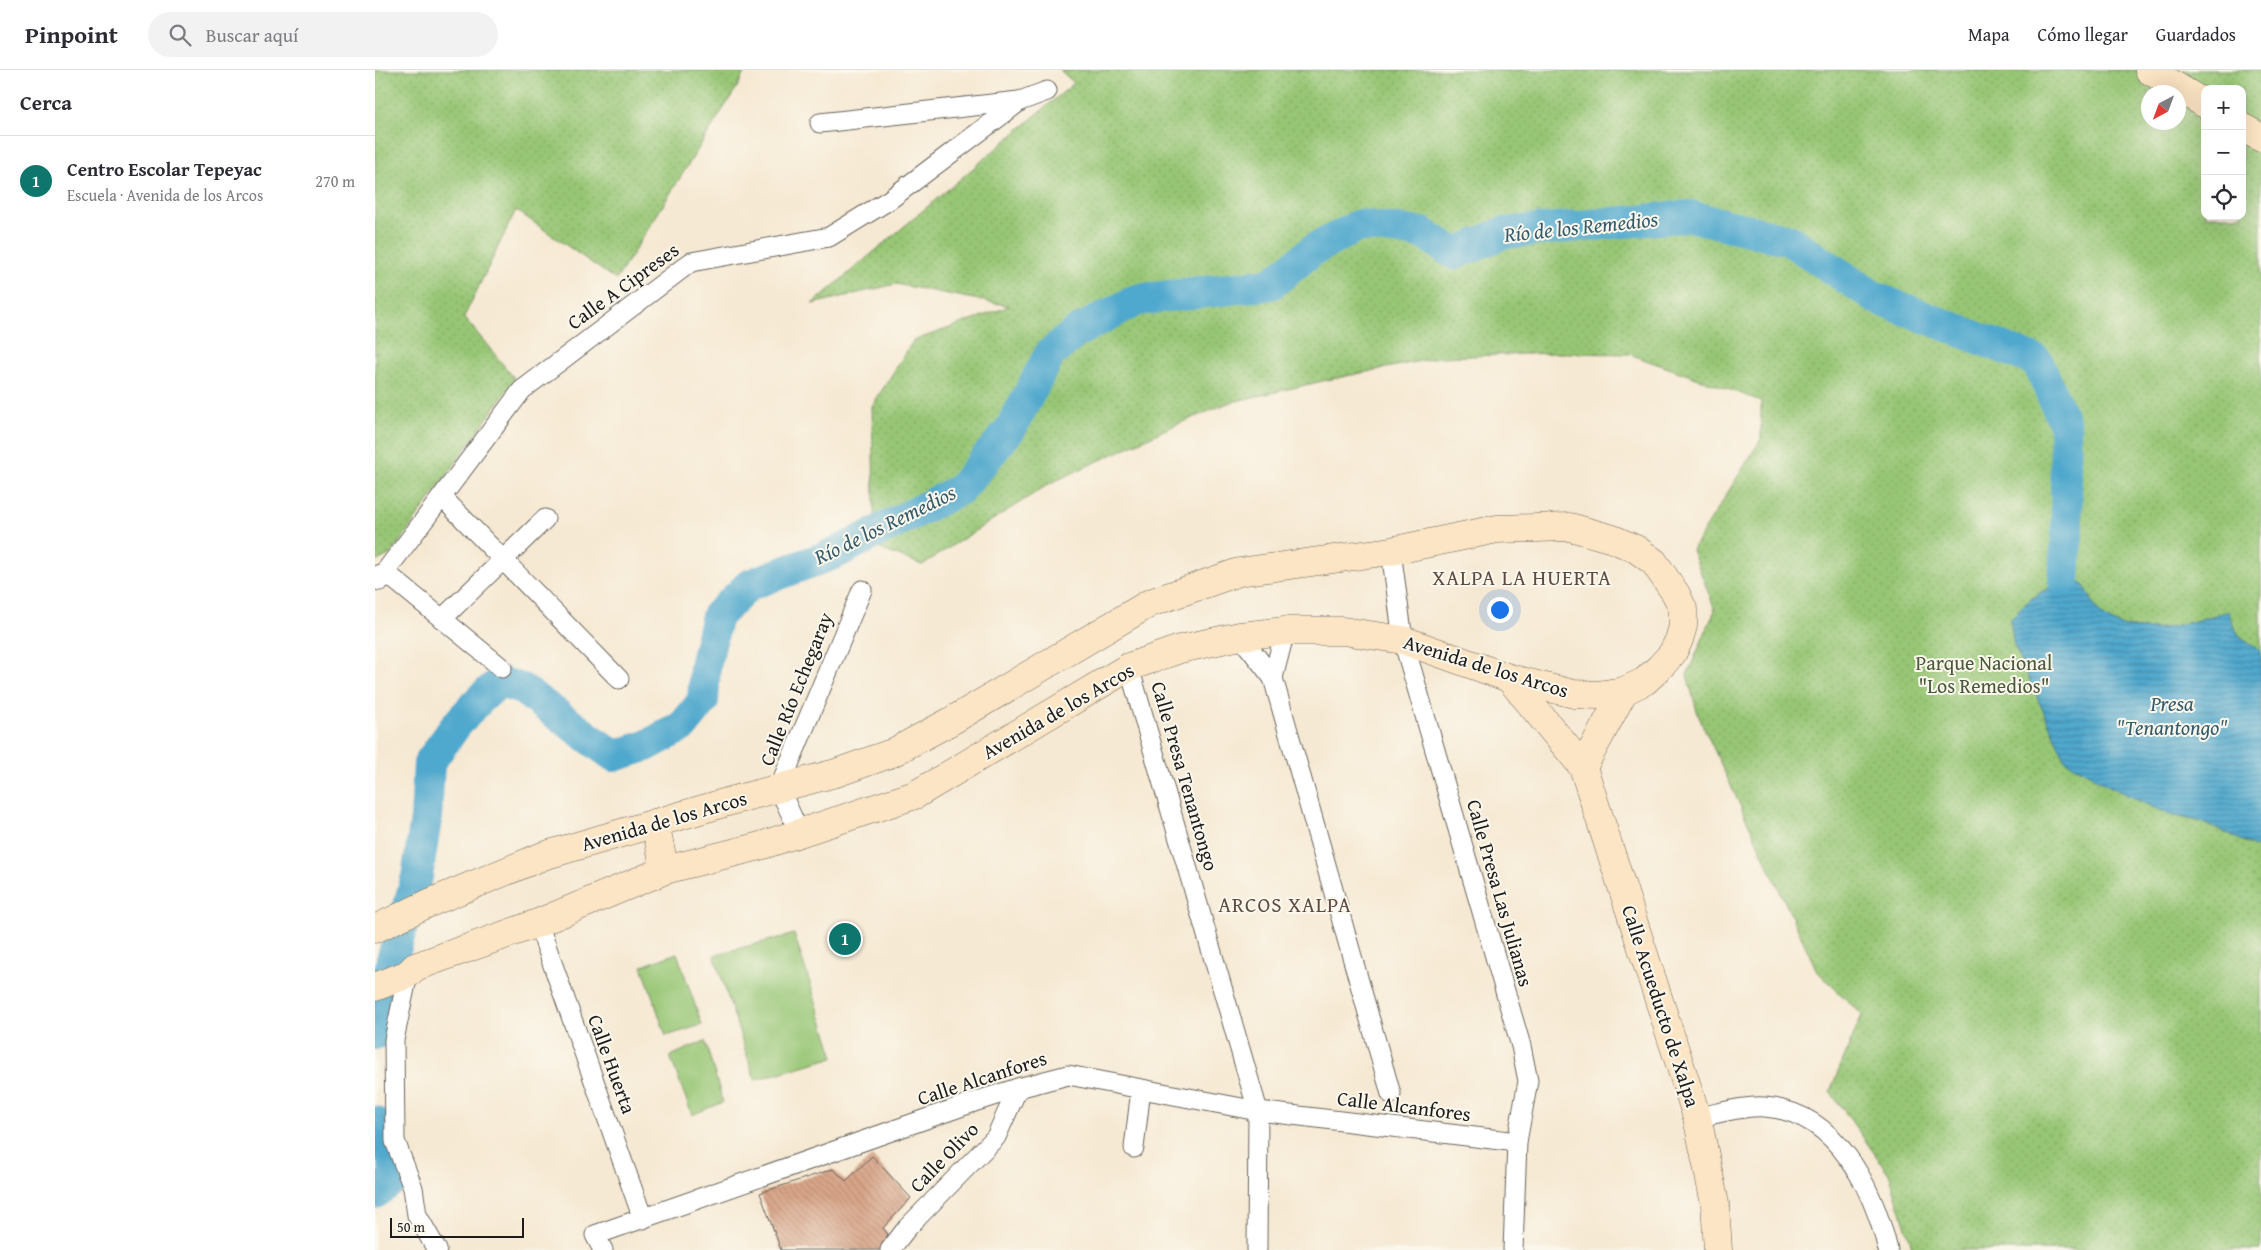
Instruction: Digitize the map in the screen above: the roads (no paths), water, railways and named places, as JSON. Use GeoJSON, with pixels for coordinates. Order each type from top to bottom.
{"type":"FeatureCollection","features":[{"type":"Feature","properties":{"kind":"main road"},"geometry":{"type":"LineString","coordinates":[[2149,70],[2201,102]]}},
{"type":"Feature","properties":{"kind":"main road"},"geometry":{"type":"LineString","coordinates":[[2246,129],[2261,138]]}},
{"type":"Feature","properties":{"kind":"main road","name":"Avenida de los Arcos"},"geometry":{"type":"LineString","coordinates":[[381,926],[427,904],[543,856],[836,773],[892,752],[953,720],[1150,603],[1239,572],[1391,551],[1497,529],[1570,527],[1613,539],[1636,550],[1654,562],[1676,594],[1683,609],[1683,626],[1672,654],[1645,681],[1625,691],[1574,694],[1509,678],[1403,640],[1343,631],[1285,631],[1240,636],[1180,649],[1129,667],[915,795],[760,846],[665,870],[538,923],[415,968],[393,979]]}},
{"type":"Feature","properties":{"kind":"main road","name":"Calle Acueducto de Xalpa"},"geometry":{"type":"LineString","coordinates":[[1509,678],[1583,767],[1697,1117],[1715,1204],[1718,1250]]}},
{"type":"Feature","properties":{"kind":"main road"},"geometry":{"type":"LineString","coordinates":[[1583,767],[1625,691]]}},
{"type":"Feature","properties":{"kind":"main road"},"geometry":{"type":"LineString","coordinates":[[655,823],[665,870]]}},
{"type":"Feature","properties":{"kind":"street","name":"Calle A Cipreses"},"geometry":{"type":"LineString","coordinates":[[375,589],[380,574],[522,390],[691,262],[829,237],[889,200],[1020,101],[1047,92]]}},
{"type":"Feature","properties":{"kind":"street"},"geometry":{"type":"LineString","coordinates":[[820,123],[1020,101]]}},
{"type":"Feature","properties":{"kind":"street"},"geometry":{"type":"LineString","coordinates":[[441,497],[619,679]]}},
{"type":"Feature","properties":{"kind":"street"},"geometry":{"type":"LineString","coordinates":[[442,619],[545,519]]}},
{"type":"Feature","properties":{"kind":"street","name":"Calle Presa Las Julianas"},"geometry":{"type":"LineString","coordinates":[[1391,551],[1403,640],[1521,1046],[1528,1081],[1517,1142],[1513,1250]]}},
{"type":"Feature","properties":{"kind":"street"},"geometry":{"type":"LineString","coordinates":[[380,574],[442,619],[503,668]]}},
{"type":"Feature","properties":{"kind":"street","name":"Calle Río Echegaray"},"geometry":{"type":"LineString","coordinates":[[799,832],[779,788],[861,590]]}},
{"type":"Feature","properties":{"kind":"street"},"geometry":{"type":"LineString","coordinates":[[1273,678],[1285,631]]}},
{"type":"Feature","properties":{"kind":"street"},"geometry":{"type":"LineString","coordinates":[[1240,636],[1273,678],[1391,1094]]}},
{"type":"Feature","properties":{"kind":"street","name":"Calle Presa Tenantongo"},"geometry":{"type":"LineString","coordinates":[[1129,667],[1258,1110],[1257,1250]]}},
{"type":"Feature","properties":{"kind":"street","name":"Calle Huerta"},"geometry":{"type":"LineString","coordinates":[[538,923],[643,1219]]}},
{"type":"Feature","properties":{"kind":"street"},"geometry":{"type":"LineString","coordinates":[[393,979],[395,1142],[413,1188],[417,1215],[437,1250]]}},
{"type":"Feature","properties":{"kind":"street","name":"Calle Alcanfores"},"geometry":{"type":"LineString","coordinates":[[599,1242],[643,1219],[1018,1088],[1068,1075],[1258,1110],[1517,1142]]}},
{"type":"Feature","properties":{"kind":"street","name":"Calle Olivo"},"geometry":{"type":"LineString","coordinates":[[890,1250],[907,1228],[996,1138],[1018,1088]]}},
{"type":"Feature","properties":{"kind":"street"},"geometry":{"type":"LineString","coordinates":[[1134,1148],[1141,1089]]}},
{"type":"Feature","properties":{"kind":"street"},"geometry":{"type":"LineString","coordinates":[[1697,1117],[1764,1106],[1797,1112],[1826,1132],[1850,1159],[1871,1200],[1888,1250]]}},
{"type":"Feature","properties":{"kind":"water","name":"Presa \"Tenantongo\""},"geometry":{"type":"Polygon","coordinates":[[[2073,577],[2085,588],[2100,613],[2114,623],[2129,628],[2163,628],[2229,611],[2233,625],[2239,635],[2261,651],[2261,850],[2202,822],[2167,814],[2113,788],[2065,760],[2014,645],[2010,620],[2016,612],[2039,594],[2073,577]]]}},
{"type":"Feature","properties":{"kind":"waterway","name":"Río de los Remedios"},"geometry":{"type":"LineString","coordinates":[[375,1034],[392,960],[417,877],[426,819],[429,763],[457,724],[481,698],[500,682],[522,689],[614,756],[646,746],[683,726],[703,701],[705,666],[717,616],[749,585],[836,553],[961,489],[1011,428],[1050,354],[1076,332],[1137,300],[1271,284],[1313,250],[1360,225],[1423,233],[1455,254],[1503,233],[1690,216],[1789,240],[1876,298],[2037,361],[2065,424],[2067,533],[2064,580]]}},
{"type":"Feature","properties":{"kind":"waterway","name":"Río de los Remedios"},"geometry":{"type":"LineString","coordinates":[[375,1122],[392,1158],[397,1177],[375,1193]]}},
{"type":"Feature","properties":{"kind":"place","name":"Centro Escolar Tepeyac"},"geometry":{"type":"Point","coordinates":[845,939]}},
{"type":"Feature","properties":{"kind":"district","name":"XALPA LA HUERTA"},"geometry":{"type":"Point","coordinates":[1522,578]}},
{"type":"Feature","properties":{"kind":"district","name":"ARCOS XALPA"},"geometry":{"type":"Point","coordinates":[1285,905]}},
{"type":"Feature","properties":{"kind":"park label","name":"Parque Nacional \"Los Remedios\""},"geometry":{"type":"Point","coordinates":[1984,674]}}]}
